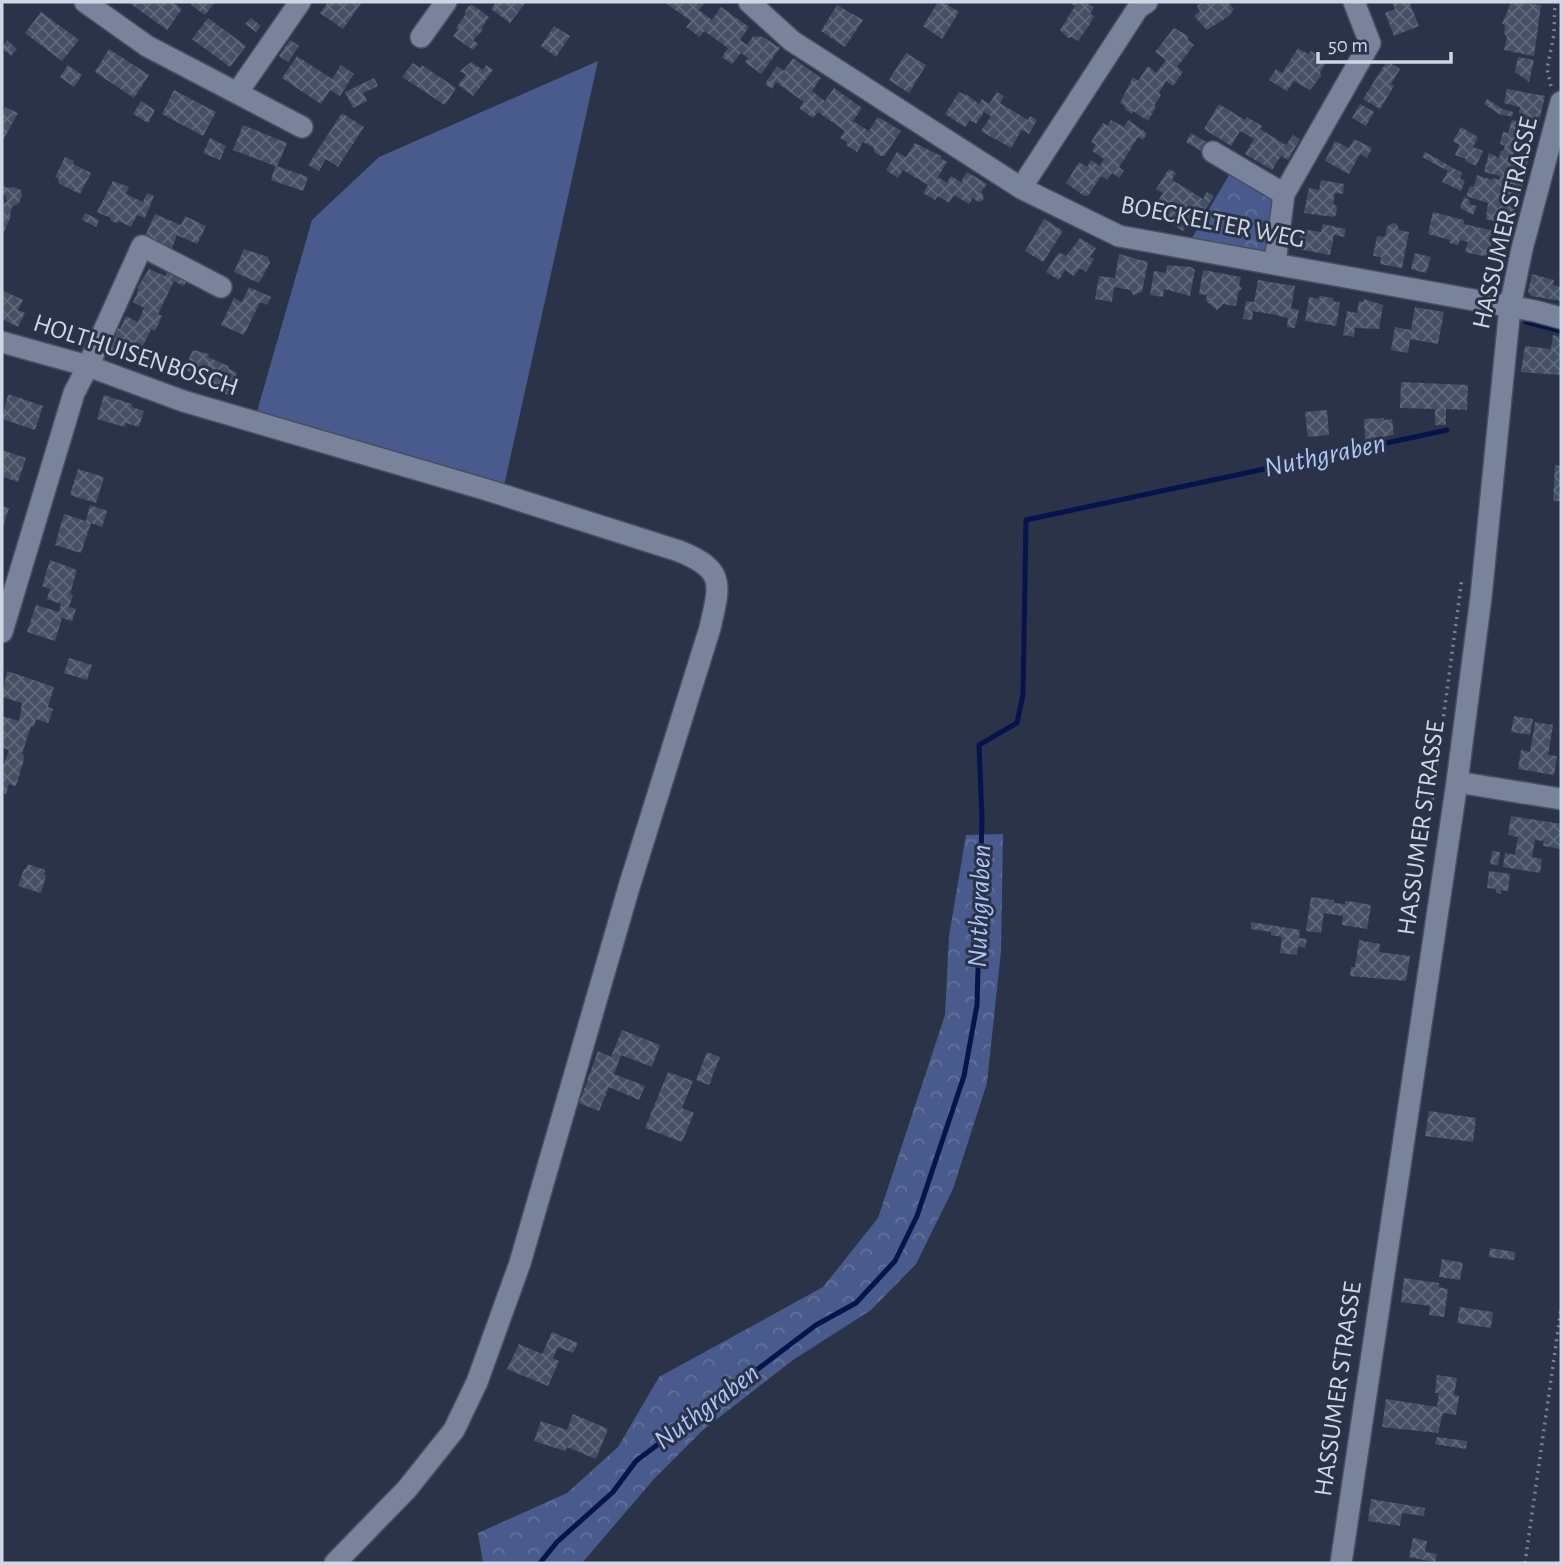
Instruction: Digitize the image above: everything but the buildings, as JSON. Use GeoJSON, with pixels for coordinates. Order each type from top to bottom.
{"type":"FeatureCollection","features":[{"type":"Feature","properties":{"kind":"street"},"geometry":{"type":"LineString","coordinates":[[85,2],[147,46],[302,127]]}},
{"type":"Feature","properties":{"kind":"street"},"geometry":{"type":"LineString","coordinates":[[237,93],[300,2]]}},
{"type":"Feature","properties":{"kind":"street"},"geometry":{"type":"LineString","coordinates":[[421,37],[446,2]]}},
{"type":"Feature","properties":{"kind":"street","name":"BOECKELTER WEG"},"geometry":{"type":"LineString","coordinates":[[749,2],[792,41],[1021,188],[1119,236],[1561,318]]}},
{"type":"Feature","properties":{"kind":"street"},"geometry":{"type":"LineString","coordinates":[[1275,263],[1284,194],[1370,43],[1354,2]]}},
{"type":"Feature","properties":{"kind":"street"},"geometry":{"type":"LineString","coordinates":[[1021,188],[1139,4]]}},
{"type":"Feature","properties":{"kind":"street","name":"HASSUMER STRASSE"},"geometry":{"type":"LineString","coordinates":[[1341,1563],[1482,597],[1510,307],[1557,97]]}},
{"type":"Feature","properties":{"kind":"street"},"geometry":{"type":"LineString","coordinates":[[1213,152],[1284,194]]}},
{"type":"Feature","properties":{"kind":"street"},"geometry":{"type":"LineString","coordinates":[[2,632],[74,393],[142,246],[221,287]]}},
{"type":"Feature","properties":{"kind":"street","name":"HOLTHUISENBOSCH"},"geometry":{"type":"LineString","coordinates":[[2,342],[88,366],[183,401],[484,489],[679,551],[707,565],[713,572],[718,592],[710,628],[629,887],[520,1263],[495,1338],[454,1430],[407,1489],[335,1563]]}},
{"type":"Feature","properties":{"kind":"street"},"geometry":{"type":"LineString","coordinates":[[1457,782],[1561,799]]}},
{"type":"Feature","properties":{"kind":"path"},"geometry":{"type":"LineString","coordinates":[[1555,2],[1554,34],[1547,69],[1557,97]]}},
{"type":"Feature","properties":{"kind":"path"},"geometry":{"type":"LineString","coordinates":[[1424,858],[1462,575]]}},
{"type":"Feature","properties":{"kind":"path"},"geometry":{"type":"LineString","coordinates":[[1525,1563],[1561,1309]]}},
{"type":"Feature","properties":{"kind":"green space"},"geometry":{"type":"Polygon","coordinates":[[[598,61],[502,495],[254,422],[312,220],[379,157],[598,61]]]}},
{"type":"Feature","properties":{"kind":"green space"},"geometry":{"type":"Polygon","coordinates":[[[1235,165],[1284,194],[1275,263],[1186,248],[1235,165]]]}},
{"type":"Feature","properties":{"kind":"green space"},"geometry":{"type":"Polygon","coordinates":[[[1003,834],[1001,951],[987,1083],[953,1189],[916,1264],[871,1310],[793,1360],[703,1430],[654,1479],[582,1563],[483,1563],[478,1533],[567,1493],[618,1447],[659,1377],[823,1287],[878,1218],[945,1015],[949,936],[966,835],[1003,834]]]}},
{"type":"Feature","properties":{"kind":"waterway","name":"Nuthgraben"},"geometry":{"type":"LineString","coordinates":[[1526,322],[1561,331]]}},
{"type":"Feature","properties":{"kind":"waterway","name":"Nuthgraben"},"geometry":{"type":"LineString","coordinates":[[540,1563],[557,1542],[613,1492],[636,1461],[816,1325],[856,1303],[895,1261],[917,1216],[964,1076],[977,1005],[982,818],[979,745],[1017,723],[1023,695],[1026,520],[1447,430]]}}]}
